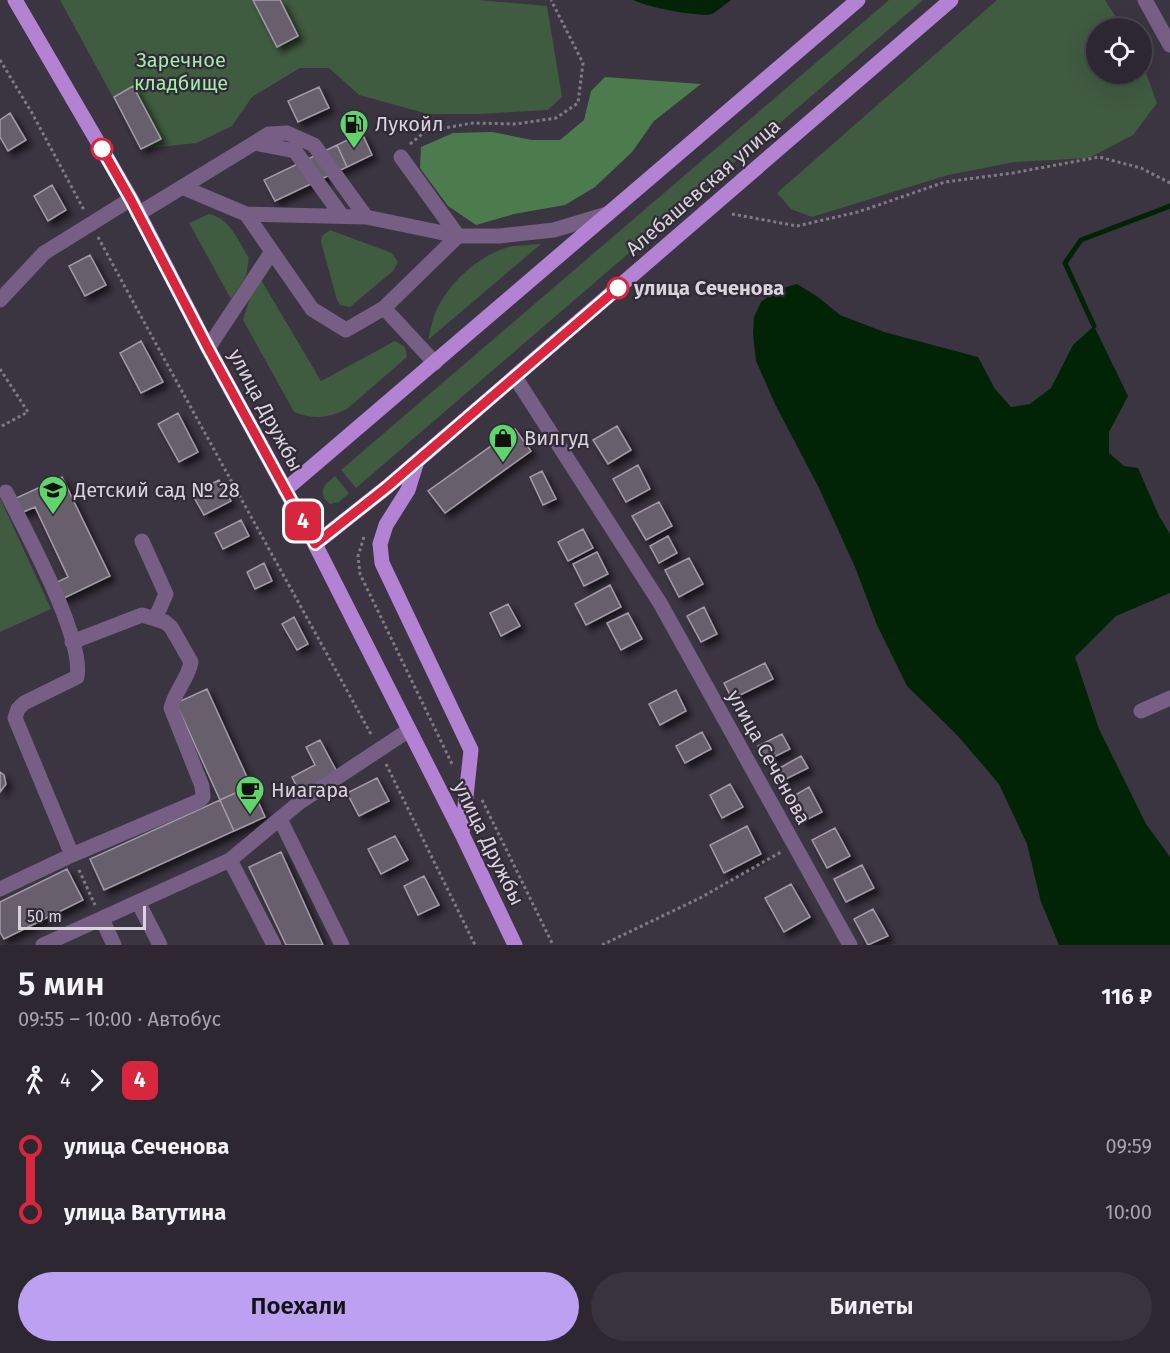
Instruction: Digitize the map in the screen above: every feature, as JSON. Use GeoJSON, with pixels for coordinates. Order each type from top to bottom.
{"type":"FeatureCollection","features":[{"type":"Feature","properties":{"kind":"main road","name":"улица Дружбы"},"geometry":{"type":"LineString","coordinates":[[15,0],[131,200],[208,348],[315,544],[462,834],[515,945]]}},
{"type":"Feature","properties":{"kind":"main road","name":"Алебашевская улица"},"geometry":{"type":"LineString","coordinates":[[285,490],[858,0]]}},
{"type":"Feature","properties":{"kind":"main road","name":"Алебашевская улица"},"geometry":{"type":"LineString","coordinates":[[315,544],[515,378],[951,0]]}},
{"type":"Feature","properties":{"kind":"main road"},"geometry":{"type":"LineString","coordinates":[[417,461],[408,490],[386,525],[380,544],[382,563],[471,750],[462,834]]}},
{"type":"Feature","properties":{"kind":"street"},"geometry":{"type":"LineString","coordinates":[[1144,0],[1170,45]]}},
{"type":"Feature","properties":{"kind":"street"},"geometry":{"type":"LineString","coordinates":[[138,214],[269,134],[286,133],[314,145],[366,217]]}},
{"type":"Feature","properties":{"kind":"street"},"geometry":{"type":"LineString","coordinates":[[255,143],[295,151],[342,216]]}},
{"type":"Feature","properties":{"kind":"street"},"geometry":{"type":"LineString","coordinates":[[401,158],[458,236]]}},
{"type":"Feature","properties":{"kind":"street"},"geometry":{"type":"LineString","coordinates":[[182,187],[246,214],[366,217],[458,236],[499,236],[554,230],[608,214]]}},
{"type":"Feature","properties":{"kind":"street"},"geometry":{"type":"LineString","coordinates":[[0,300],[44,253],[131,200]]}},
{"type":"Feature","properties":{"kind":"street"},"geometry":{"type":"LineString","coordinates":[[246,214],[312,309],[346,330],[384,308],[458,236]]}},
{"type":"Feature","properties":{"kind":"street"},"geometry":{"type":"LineString","coordinates":[[208,348],[272,253]]}},
{"type":"Feature","properties":{"kind":"street"},"geometry":{"type":"LineString","coordinates":[[384,308],[435,363]]}},
{"type":"Feature","properties":{"kind":"street","name":"улица Сеченова"},"geometry":{"type":"LineString","coordinates":[[515,378],[660,603],[850,945]]}},
{"type":"Feature","properties":{"kind":"street"},"geometry":{"type":"LineString","coordinates":[[6,492],[70,625],[78,669],[77,677],[24,703],[18,709],[15,718],[72,855]]}},
{"type":"Feature","properties":{"kind":"street"},"geometry":{"type":"LineString","coordinates":[[142,541],[166,594],[155,619]]}},
{"type":"Feature","properties":{"kind":"street"},"geometry":{"type":"LineString","coordinates":[[0,889],[72,855],[199,801],[203,797],[202,786],[171,708],[174,696],[190,669],[191,662],[171,627],[165,622],[142,615],[72,642]]}},
{"type":"Feature","properties":{"kind":"street"},"geometry":{"type":"LineString","coordinates":[[1141,711],[1170,698]]}},
{"type":"Feature","properties":{"kind":"street"},"geometry":{"type":"LineString","coordinates":[[43,945],[230,860],[300,802],[409,730]]}},
{"type":"Feature","properties":{"kind":"street"},"geometry":{"type":"LineString","coordinates":[[280,819],[342,945]]}},
{"type":"Feature","properties":{"kind":"street"},"geometry":{"type":"LineString","coordinates":[[230,860],[274,945]]}},
{"type":"Feature","properties":{"kind":"street"},"geometry":{"type":"LineString","coordinates":[[138,902],[160,945]]}},
{"type":"Feature","properties":{"kind":"street"},"geometry":{"type":"LineString","coordinates":[[102,918],[114,945]]}},
{"type":"Feature","properties":{"kind":"path"},"geometry":{"type":"LineString","coordinates":[[401,158],[406,147],[426,130],[473,123],[516,124],[556,118],[578,103],[583,63],[551,0]]}},
{"type":"Feature","properties":{"kind":"path"},"geometry":{"type":"LineString","coordinates":[[0,60],[32,113],[209,444],[267,544],[379,750],[475,945]]}},
{"type":"Feature","properties":{"kind":"path"},"geometry":{"type":"LineString","coordinates":[[732,214],[797,226],[858,212],[945,182],[1013,173],[1099,156],[1141,168],[1170,183]]}},
{"type":"Feature","properties":{"kind":"path"},"geometry":{"type":"LineString","coordinates":[[0,369],[28,412],[0,427]]}},
{"type":"Feature","properties":{"kind":"path"},"geometry":{"type":"LineString","coordinates":[[366,532],[358,556],[360,573],[454,769],[478,792],[553,945]]}},
{"type":"Feature","properties":{"kind":"path"},"geometry":{"type":"LineString","coordinates":[[602,945],[700,898],[793,845]]}},
{"type":"Feature","properties":{"kind":"path"},"geometry":{"type":"LineString","coordinates":[[72,855],[102,918]]}},
{"type":"Feature","properties":{"kind":"green space","name":"Заречное кладбище"},"geometry":{"type":"Polygon","coordinates":[[[60,0],[479,0],[547,6],[562,97],[548,110],[428,114],[359,95],[329,68],[300,68],[252,97],[232,126],[197,143],[141,149],[60,0]]]}},
{"type":"Feature","properties":{"kind":"green space"},"geometry":{"type":"Polygon","coordinates":[[[889,0],[923,0],[356,488],[341,470],[889,0]]]}},
{"type":"Feature","properties":{"kind":"green space"},"geometry":{"type":"Polygon","coordinates":[[[997,0],[1105,0],[1117,18],[1086,18],[1086,84],[1150,84],[1157,103],[1133,135],[1089,158],[1015,162],[948,175],[812,217],[791,209],[777,193],[997,0]]]}},
{"type":"Feature","properties":{"kind":"green space"},"geometry":{"type":"Polygon","coordinates":[[[209,214],[223,220],[228,225],[249,258],[246,276],[231,299],[189,223],[209,214]]]}},
{"type":"Feature","properties":{"kind":"green space"},"geometry":{"type":"Polygon","coordinates":[[[330,230],[392,253],[398,262],[393,271],[350,307],[340,305],[337,300],[321,242],[322,236],[330,230]]]}},
{"type":"Feature","properties":{"kind":"green space"},"geometry":{"type":"Polygon","coordinates":[[[541,244],[428,340],[434,316],[443,299],[476,263],[509,247],[541,244]]]}},
{"type":"Feature","properties":{"kind":"green space"},"geometry":{"type":"Polygon","coordinates":[[[260,278],[321,381],[395,341],[405,347],[407,357],[347,409],[321,417],[294,412],[243,320],[255,282],[260,278]]]}},
{"type":"Feature","properties":{"kind":"green space"},"geometry":{"type":"Polygon","coordinates":[[[335,476],[349,493],[339,502],[330,504],[324,498],[323,491],[335,476]]]}},
{"type":"Feature","properties":{"kind":"green space"},"geometry":{"type":"Polygon","coordinates":[[[0,498],[51,609],[0,632],[0,498]]]}},
{"type":"Feature","properties":{"kind":"shaded area"},"geometry":{"type":"Polygon","coordinates":[[[634,0],[731,0],[714,13],[706,15],[659,8],[634,0]]]}},
{"type":"Feature","properties":{"kind":"shaded area"},"geometry":{"type":"Polygon","coordinates":[[[605,77],[701,84],[654,121],[632,152],[595,187],[565,205],[514,214],[476,225],[448,206],[420,168],[421,147],[453,133],[492,132],[532,140],[560,140],[584,120],[591,91],[605,77]]]}},
{"type":"Feature","properties":{"kind":"shaded area"},"geometry":{"type":"Polygon","coordinates":[[[797,284],[840,315],[884,332],[978,357],[995,389],[1011,407],[1030,404],[1051,388],[1073,345],[1094,326],[1128,396],[1109,432],[1109,453],[1124,466],[1138,468],[1159,516],[1170,534],[1170,593],[1116,616],[1075,657],[1099,729],[1146,824],[1170,857],[1170,945],[1059,945],[1041,902],[1027,844],[999,784],[957,735],[907,686],[877,625],[855,567],[819,488],[775,404],[756,361],[754,317],[761,302],[779,289],[797,284]]]}},
{"type":"Feature","properties":{"kind":"building"},"geometry":{"type":"Polygon","coordinates":[[[253,0],[280,0],[298,36],[277,47],[253,0]]]}},
{"type":"Feature","properties":{"kind":"building"},"geometry":{"type":"Polygon","coordinates":[[[133,86],[161,139],[141,149],[114,97],[133,86]]]}},
{"type":"Feature","properties":{"kind":"building"},"geometry":{"type":"Polygon","coordinates":[[[319,87],[329,108],[298,122],[288,101],[319,87]]]}},
{"type":"Feature","properties":{"kind":"building"},"geometry":{"type":"Polygon","coordinates":[[[10,113],[26,140],[8,151],[0,137],[0,120],[10,113]]]}},
{"type":"Feature","properties":{"kind":"building","name":"Лукойл"},"geometry":{"type":"Polygon","coordinates":[[[362,133],[372,155],[347,167],[337,145],[362,133]]]}},
{"type":"Feature","properties":{"kind":"building"},"geometry":{"type":"Polygon","coordinates":[[[337,145],[347,167],[275,201],[264,180],[337,145]]]}},
{"type":"Feature","properties":{"kind":"building"},"geometry":{"type":"Polygon","coordinates":[[[52,185],[66,210],[48,221],[34,196],[52,185]]]}},
{"type":"Feature","properties":{"kind":"building"},"geometry":{"type":"Polygon","coordinates":[[[90,255],[106,285],[85,296],[69,266],[90,255]]]}},
{"type":"Feature","properties":{"kind":"building"},"geometry":{"type":"Polygon","coordinates":[[[141,341],[163,382],[141,393],[120,353],[141,341]]]}},
{"type":"Feature","properties":{"kind":"building"},"geometry":{"type":"Polygon","coordinates":[[[178,413],[198,452],[179,462],[158,424],[178,413]]]}},
{"type":"Feature","properties":{"kind":"building"},"geometry":{"type":"Polygon","coordinates":[[[617,426],[631,450],[608,464],[593,440],[617,426]]]}},
{"type":"Feature","properties":{"kind":"building"},"geometry":{"type":"Polygon","coordinates":[[[515,429],[531,451],[445,513],[428,491],[515,429]]]}},
{"type":"Feature","properties":{"kind":"building"},"geometry":{"type":"Polygon","coordinates":[[[638,465],[650,489],[626,502],[613,479],[638,465]]]}},
{"type":"Feature","properties":{"kind":"building"},"geometry":{"type":"Polygon","coordinates":[[[542,471],[556,499],[543,505],[530,477],[542,471]]]}},
{"type":"Feature","properties":{"kind":"building"},"geometry":{"type":"Polygon","coordinates":[[[62,477],[110,576],[62,599],[55,583],[68,577],[35,507],[21,513],[14,499],[62,477]]]}},
{"type":"Feature","properties":{"kind":"building"},"geometry":{"type":"Polygon","coordinates":[[[219,480],[231,501],[204,515],[192,494],[219,480]]]}},
{"type":"Feature","properties":{"kind":"building"},"geometry":{"type":"Polygon","coordinates":[[[659,502],[672,526],[646,540],[632,516],[659,502]]]}},
{"type":"Feature","properties":{"kind":"building"},"geometry":{"type":"Polygon","coordinates":[[[241,520],[249,536],[223,549],[215,533],[241,520]]]}},
{"type":"Feature","properties":{"kind":"building"},"geometry":{"type":"Polygon","coordinates":[[[583,529],[593,548],[568,561],[558,542],[583,529]]]}},
{"type":"Feature","properties":{"kind":"building"},"geometry":{"type":"Polygon","coordinates":[[[668,536],[677,553],[659,563],[650,546],[668,536]]]}},
{"type":"Feature","properties":{"kind":"building"},"geometry":{"type":"Polygon","coordinates":[[[597,552],[608,574],[584,586],[573,564],[597,552]]]}},
{"type":"Feature","properties":{"kind":"building"},"geometry":{"type":"Polygon","coordinates":[[[689,558],[703,584],[679,597],[665,570],[689,558]]]}},
{"type":"Feature","properties":{"kind":"building"},"geometry":{"type":"Polygon","coordinates":[[[264,563],[272,581],[255,589],[247,572],[264,563]]]}},
{"type":"Feature","properties":{"kind":"building"},"geometry":{"type":"Polygon","coordinates":[[[610,585],[621,607],[586,625],[575,604],[610,585]]]}},
{"type":"Feature","properties":{"kind":"building"},"geometry":{"type":"Polygon","coordinates":[[[508,604],[520,626],[501,636],[490,613],[508,604]]]}},
{"type":"Feature","properties":{"kind":"building"},"geometry":{"type":"Polygon","coordinates":[[[704,607],[717,634],[701,642],[687,616],[704,607]]]}},
{"type":"Feature","properties":{"kind":"building"},"geometry":{"type":"Polygon","coordinates":[[[628,613],[642,639],[621,650],[607,623],[628,613]]]}},
{"type":"Feature","properties":{"kind":"building"},"geometry":{"type":"Polygon","coordinates":[[[294,617],[308,644],[297,650],[282,624],[294,617]]]}},
{"type":"Feature","properties":{"kind":"building"},"geometry":{"type":"Polygon","coordinates":[[[765,663],[773,679],[732,699],[724,683],[765,663]]]}},
{"type":"Feature","properties":{"kind":"building"},"geometry":{"type":"Polygon","coordinates":[[[207,689],[251,786],[220,800],[176,703],[207,689]]]}},
{"type":"Feature","properties":{"kind":"building"},"geometry":{"type":"Polygon","coordinates":[[[676,690],[686,711],[660,725],[649,704],[676,690]]]}},
{"type":"Feature","properties":{"kind":"building"},"geometry":{"type":"Polygon","coordinates":[[[702,732],[711,749],[685,763],[676,746],[702,732]]]}},
{"type":"Feature","properties":{"kind":"building"},"geometry":{"type":"Polygon","coordinates":[[[782,734],[790,749],[766,761],[758,746],[782,734]]]}},
{"type":"Feature","properties":{"kind":"building"},"geometry":{"type":"Polygon","coordinates":[[[320,740],[338,774],[300,793],[292,777],[315,765],[306,747],[320,740]]]}},
{"type":"Feature","properties":{"kind":"building"},"geometry":{"type":"Polygon","coordinates":[[[801,756],[808,768],[782,781],[776,770],[801,756]]]}},
{"type":"Feature","properties":{"kind":"building"},"geometry":{"type":"Polygon","coordinates":[[[0,772],[4,775],[6,784],[0,792],[0,772]]]}},
{"type":"Feature","properties":{"kind":"building"},"geometry":{"type":"Polygon","coordinates":[[[377,778],[389,801],[359,816],[347,793],[377,778]]]}},
{"type":"Feature","properties":{"kind":"building"},"geometry":{"type":"Polygon","coordinates":[[[730,784],[743,807],[722,818],[710,795],[730,784]]]}},
{"type":"Feature","properties":{"kind":"building"},"geometry":{"type":"Polygon","coordinates":[[[251,786],[265,817],[234,831],[220,800],[251,786]]]}},
{"type":"Feature","properties":{"kind":"building"},"geometry":{"type":"Polygon","coordinates":[[[809,787],[822,812],[802,822],[790,798],[809,787]]]}},
{"type":"Feature","properties":{"kind":"building"},"geometry":{"type":"Polygon","coordinates":[[[220,800],[234,831],[104,890],[90,859],[220,800]]]}},
{"type":"Feature","properties":{"kind":"building"},"geometry":{"type":"Polygon","coordinates":[[[747,826],[761,854],[724,873],[710,845],[747,826]]]}},
{"type":"Feature","properties":{"kind":"building"},"geometry":{"type":"Polygon","coordinates":[[[835,828],[850,856],[827,868],[812,840],[835,828]]]}},
{"type":"Feature","properties":{"kind":"building"},"geometry":{"type":"Polygon","coordinates":[[[395,836],[408,860],[381,874],[368,849],[395,836]]]}},
{"type":"Feature","properties":{"kind":"building"},"geometry":{"type":"Polygon","coordinates":[[[281,852],[323,945],[286,945],[249,867],[281,852]]]}},
{"type":"Feature","properties":{"kind":"building"},"geometry":{"type":"Polygon","coordinates":[[[862,865],[874,888],[846,902],[834,879],[862,865]]]}},
{"type":"Feature","properties":{"kind":"building"},"geometry":{"type":"Polygon","coordinates":[[[67,869],[83,900],[4,939],[0,932],[0,902],[67,869]]]}},
{"type":"Feature","properties":{"kind":"building"},"geometry":{"type":"Polygon","coordinates":[[[424,876],[439,905],[418,915],[404,886],[424,876]]]}},
{"type":"Feature","properties":{"kind":"building"},"geometry":{"type":"Polygon","coordinates":[[[791,884],[810,917],[784,932],[765,898],[791,884]]]}},
{"type":"Feature","properties":{"kind":"building"},"geometry":{"type":"Polygon","coordinates":[[[873,909],[888,936],[868,945],[854,919],[873,909]]]}},
{"type":"Feature","properties":{"kind":"waterway"},"geometry":{"type":"LineString","coordinates":[[1094,326],[1065,263],[1081,240],[1170,206]]}},
{"type":"Feature","properties":{"kind":"bus line","name":"4"},"geometry":{"type":"LineString","coordinates":[[102,149],[315,544],[387,487],[618,288]]}},
{"type":"Feature","properties":{"kind":"place","name":"Лукойл"},"geometry":{"type":"Point","coordinates":[354,150]}},
{"type":"Feature","properties":{"kind":"place","name":"улица Сеченова"},"geometry":{"type":"Point","coordinates":[618,288]}},
{"type":"Feature","properties":{"kind":"place","name":"Вилгуд"},"geometry":{"type":"Point","coordinates":[503,464]}},
{"type":"Feature","properties":{"kind":"place","name":"Детский сад № 28"},"geometry":{"type":"Point","coordinates":[53,516]}},
{"type":"Feature","properties":{"kind":"place","name":"Ниагара"},"geometry":{"type":"Point","coordinates":[250,816]}}]}
